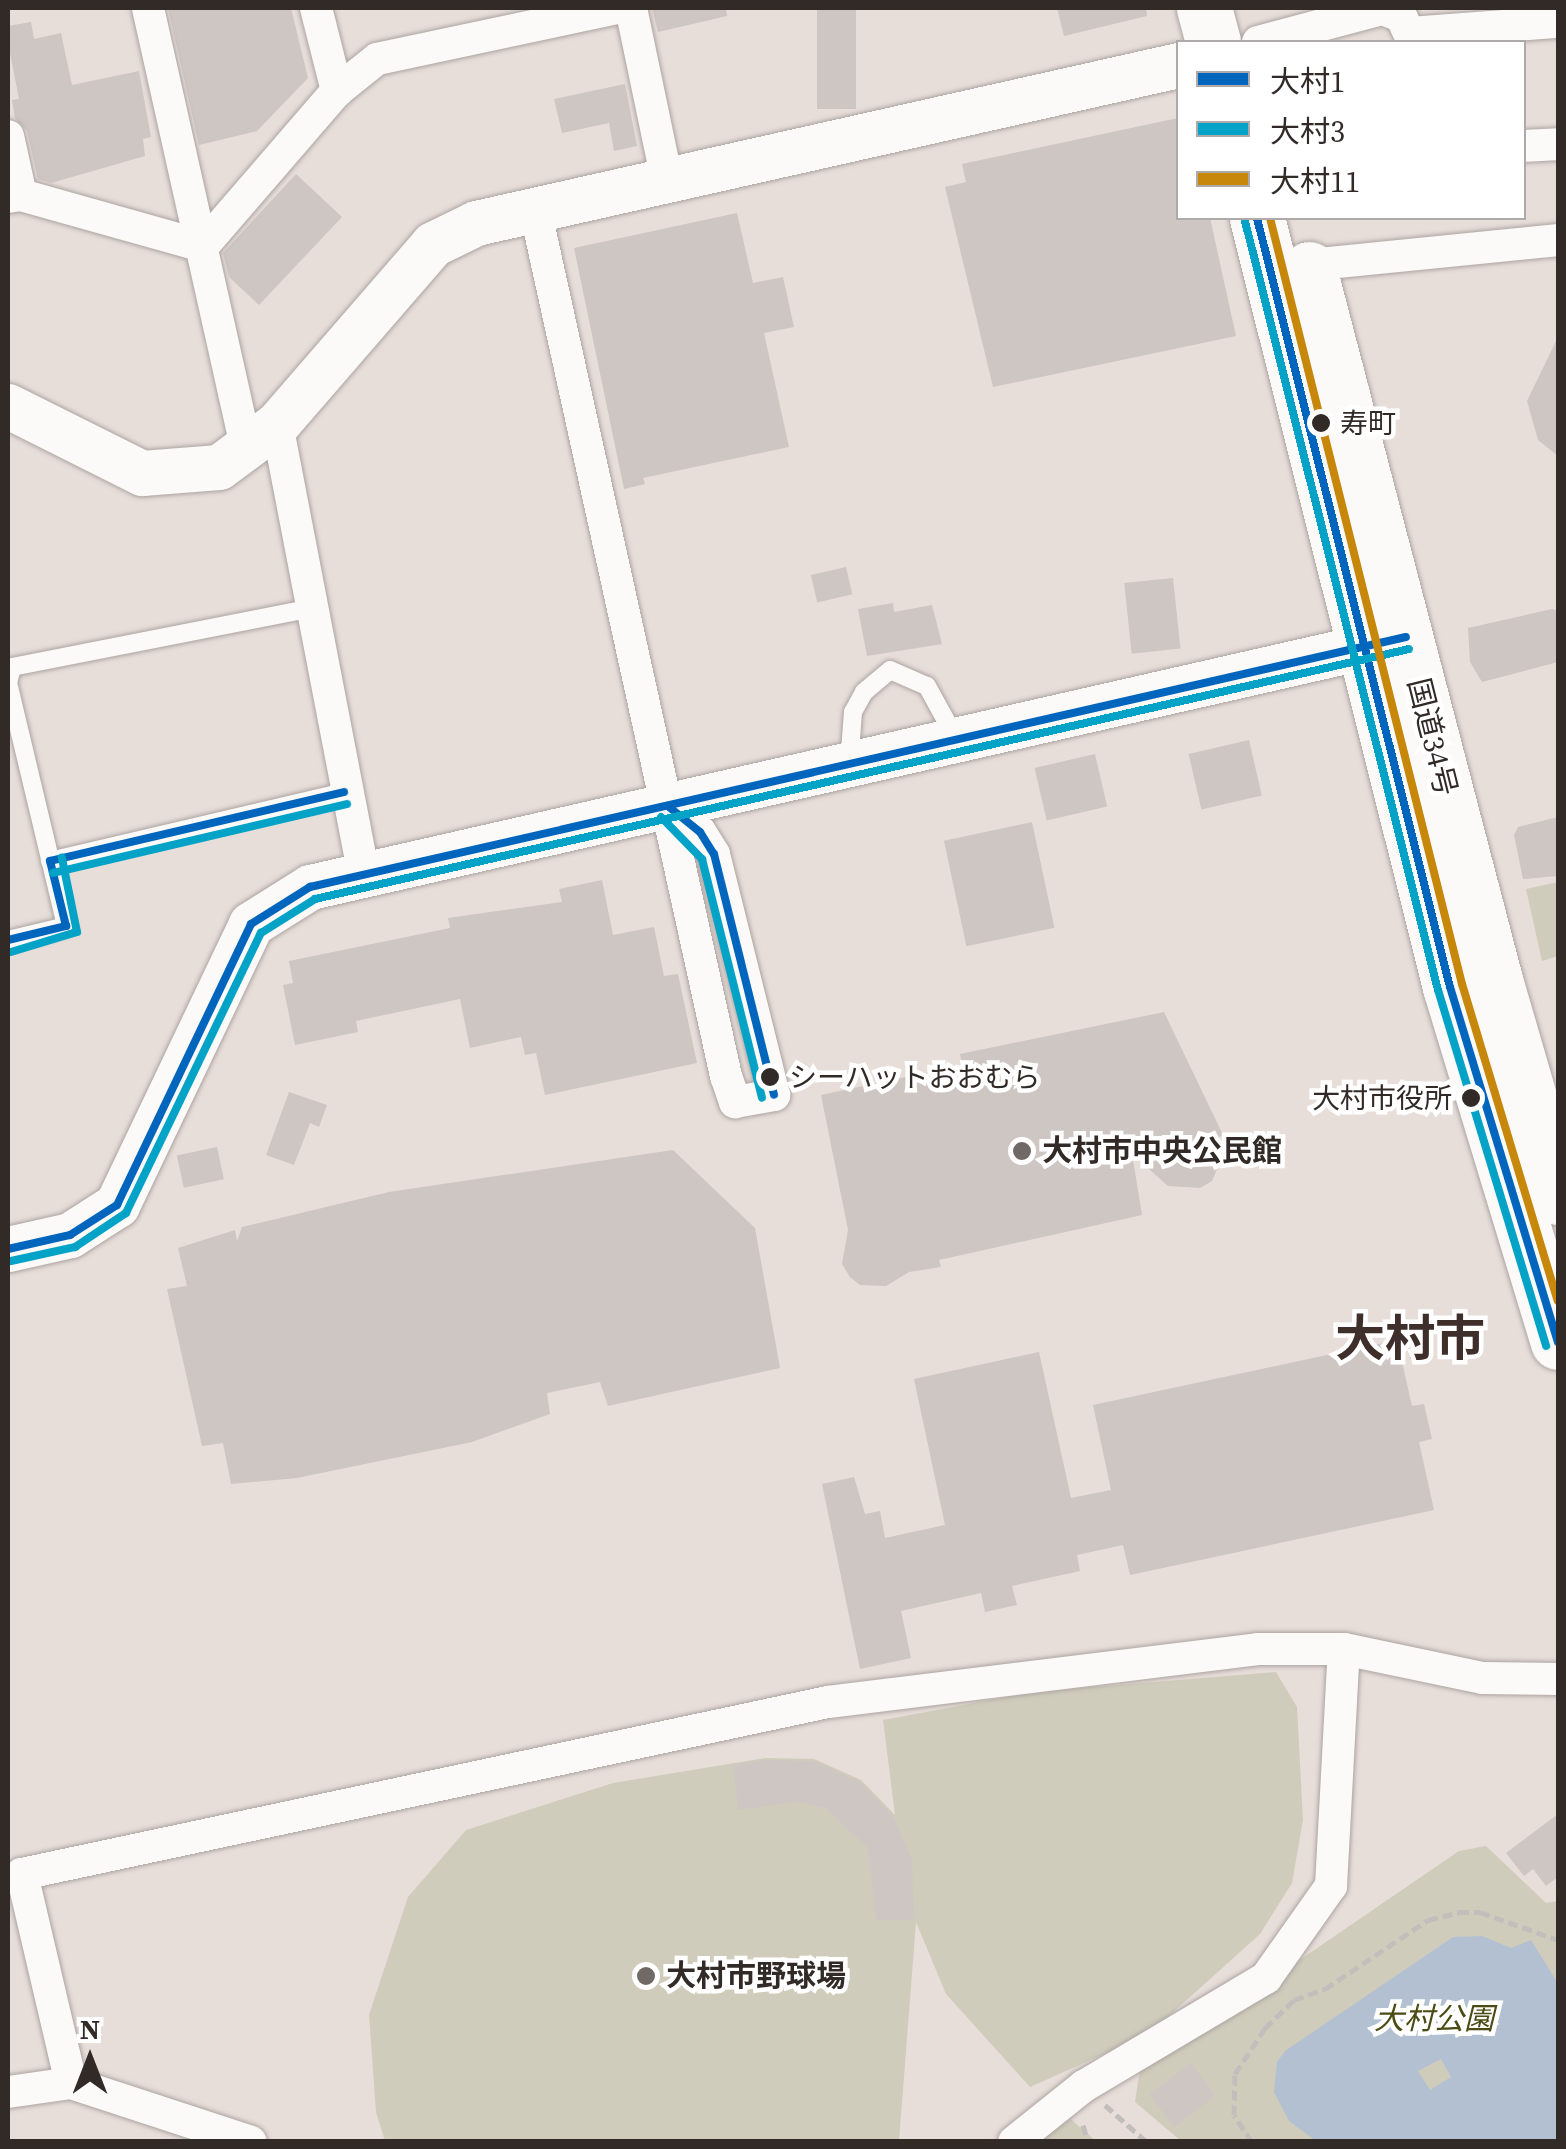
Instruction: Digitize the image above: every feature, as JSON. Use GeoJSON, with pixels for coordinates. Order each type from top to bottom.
{"type":"FeatureCollection","features":[{"type":"Feature","properties":{"kind":"highway"},"geometry":{"type":"LineString","coordinates":[[1204,8],[1212,40]]}},
{"type":"Feature","properties":{"kind":"highway"},"geometry":{"type":"LineString","coordinates":[[1242,8],[1250,40]]}},
{"type":"Feature","properties":{"kind":"highway","name":"国道34号"},"geometry":{"type":"LineString","coordinates":[[1258,220],[1386,641],[1549,1141],[1558,1198]]}},
{"type":"Feature","properties":{"kind":"highway","name":"国道34号"},"geometry":{"type":"LineString","coordinates":[[1302,241],[1386,641],[1450,987],[1558,1342]]}},
{"type":"Feature","properties":{"kind":"street"},"geometry":{"type":"LineString","coordinates":[[148,8],[203,246],[313,608],[344,792],[364,874]]}},
{"type":"Feature","properties":{"kind":"street"},"geometry":{"type":"LineString","coordinates":[[316,8],[336,91]]}},
{"type":"Feature","properties":{"kind":"street"},"geometry":{"type":"LineString","coordinates":[[203,246],[336,91],[377,58],[617,8]]}},
{"type":"Feature","properties":{"kind":"street"},"geometry":{"type":"LineString","coordinates":[[630,8],[667,180]]}},
{"type":"Feature","properties":{"kind":"street"},"geometry":{"type":"LineString","coordinates":[[1266,40],[1382,10],[1401,16],[1411,38],[1558,22]]}},
{"type":"Feature","properties":{"kind":"street"},"geometry":{"type":"LineString","coordinates":[[8,406],[142,473],[220,467],[262,437],[433,244],[476,223],[1176,65]]}},
{"type":"Feature","properties":{"kind":"street"},"geometry":{"type":"LineString","coordinates":[[8,136],[14,196],[203,246]]}},
{"type":"Feature","properties":{"kind":"street"},"geometry":{"type":"LineString","coordinates":[[1526,146],[1558,145]]}},
{"type":"Feature","properties":{"kind":"street"},"geometry":{"type":"LineString","coordinates":[[534,209],[735,1102],[774,1095],[714,854],[700,832],[669,807]]}},
{"type":"Feature","properties":{"kind":"street"},"geometry":{"type":"LineString","coordinates":[[1302,241],[1558,240]]}},
{"type":"Feature","properties":{"kind":"street"},"geometry":{"type":"LineString","coordinates":[[8,1249],[70,1235],[117,1205],[250,924],[310,888],[1386,641]]}},
{"type":"Feature","properties":{"kind":"street"},"geometry":{"type":"LineString","coordinates":[[1014,2141],[1084,2086],[1266,1978],[1331,1886],[1344,1649]]}},
{"type":"Feature","properties":{"kind":"street"},"geometry":{"type":"LineString","coordinates":[[71,2082],[15,1875],[828,1702],[1258,1650],[1344,1649],[1483,1678],[1558,1679]]}},
{"type":"Feature","properties":{"kind":"street"},"geometry":{"type":"LineString","coordinates":[[8,2092],[71,2082],[252,2142]]}},
{"type":"Feature","properties":{"kind":"lane"},"geometry":{"type":"LineString","coordinates":[[8,940],[66,926],[8,682],[12,667],[313,608]]}},
{"type":"Feature","properties":{"kind":"lane"},"geometry":{"type":"LineString","coordinates":[[848,765],[853,712],[864,692],[890,670],[926,686],[956,740]]}},
{"type":"Feature","properties":{"kind":"lane"},"geometry":{"type":"LineString","coordinates":[[50,861],[344,792]]}},
{"type":"Feature","properties":{"kind":"path"},"geometry":{"type":"LineString","coordinates":[[1252,2142],[1234,2115],[1235,2074],[1265,2028],[1294,2000],[1326,1989],[1428,1920],[1460,1912],[1480,1912],[1558,1940]]}},
{"type":"Feature","properties":{"kind":"path"},"geometry":{"type":"LineString","coordinates":[[1084,2086],[1147,2142]]}},
{"type":"Feature","properties":{"kind":"green space"},"geometry":{"type":"Polygon","coordinates":[[[1558,882],[1558,956],[1542,961],[1526,889],[1558,882]]]}},
{"type":"Feature","properties":{"kind":"green space"},"geometry":{"type":"Polygon","coordinates":[[[1276,1672],[1297,1707],[1303,1820],[1292,1883],[1260,1934],[1149,2034],[1030,2087],[946,1994],[916,1922],[899,2141],[385,2141],[376,2112],[369,2015],[408,1897],[466,1830],[613,1783],[765,1758],[814,1759],[861,1780],[895,1815],[883,1720],[1033,1692],[1276,1672]]]}},
{"type":"Feature","properties":{"kind":"green space","name":"大村公園"},"geometry":{"type":"Polygon","coordinates":[[[1486,1846],[1546,1903],[1558,1901],[1558,2141],[1181,2141],[1135,2102],[1140,2069],[1459,1851],[1486,1846]]]}},
{"type":"Feature","properties":{"kind":"green space"},"geometry":{"type":"Polygon","coordinates":[[[1067,2116],[1096,2141],[1034,2142],[1067,2116]]]}},
{"type":"Feature","properties":{"kind":"water"},"geometry":{"type":"Polygon","coordinates":[[[1482,1936],[1511,1948],[1531,1940],[1557,1982],[1558,2141],[1316,2141],[1289,2121],[1274,2092],[1277,2062],[1285,2051],[1453,1937],[1482,1936]],[[1441,2059],[1418,2071],[1430,2090],[1451,2077],[1441,2059]]]}},
{"type":"Feature","properties":{"kind":"building"},"geometry":{"type":"Polygon","coordinates":[[[168,8],[291,8],[308,78],[257,131],[199,145],[168,8]]]}},
{"type":"Feature","properties":{"kind":"building"},"geometry":{"type":"Polygon","coordinates":[[[652,8],[726,8],[727,16],[658,32],[652,8]]]}},
{"type":"Feature","properties":{"kind":"building"},"geometry":{"type":"Polygon","coordinates":[[[817,8],[856,8],[856,109],[817,109],[817,8]]]}},
{"type":"Feature","properties":{"kind":"building"},"geometry":{"type":"Polygon","coordinates":[[[1057,8],[1146,8],[1147,16],[1064,36],[1057,8]]]}},
{"type":"Feature","properties":{"kind":"building"},"geometry":{"type":"Polygon","coordinates":[[[31,22],[34,39],[61,33],[72,85],[139,71],[151,137],[143,139],[145,156],[51,183],[38,179],[27,131],[15,118],[12,100],[19,99],[8,43],[8,26],[31,22]]]}},
{"type":"Feature","properties":{"kind":"building"},"geometry":{"type":"Polygon","coordinates":[[[625,84],[637,146],[614,151],[609,123],[562,133],[554,99],[625,84]]]}},
{"type":"Feature","properties":{"kind":"building"},"geometry":{"type":"Polygon","coordinates":[[[1176,118],[1176,220],[1210,220],[1236,336],[993,387],[945,187],[966,182],[962,164],[1176,118]]]}},
{"type":"Feature","properties":{"kind":"building"},"geometry":{"type":"Polygon","coordinates":[[[296,174],[342,217],[259,305],[229,277],[223,253],[296,174]]]}},
{"type":"Feature","properties":{"kind":"building"},"geometry":{"type":"Polygon","coordinates":[[[737,213],[753,283],[783,277],[794,327],[764,333],[789,447],[643,478],[645,484],[624,489],[574,248],[737,213]]]}},
{"type":"Feature","properties":{"kind":"building"},"geometry":{"type":"Polygon","coordinates":[[[1558,337],[1558,456],[1538,440],[1527,401],[1558,337]]]}},
{"type":"Feature","properties":{"kind":"building"},"geometry":{"type":"Polygon","coordinates":[[[846,567],[852,594],[817,602],[811,575],[846,567]]]}},
{"type":"Feature","properties":{"kind":"building"},"geometry":{"type":"Polygon","coordinates":[[[1173,578],[1180,649],[1132,654],[1124,583],[1173,578]]]}},
{"type":"Feature","properties":{"kind":"building"},"geometry":{"type":"Polygon","coordinates":[[[893,603],[894,612],[932,605],[942,644],[867,656],[858,609],[893,603]]]}},
{"type":"Feature","properties":{"kind":"building"},"geometry":{"type":"Polygon","coordinates":[[[1552,609],[1558,611],[1558,662],[1482,682],[1470,662],[1468,628],[1552,609]]]}},
{"type":"Feature","properties":{"kind":"building"},"geometry":{"type":"Polygon","coordinates":[[[1249,740],[1262,796],[1201,809],[1189,754],[1249,740]]]}},
{"type":"Feature","properties":{"kind":"building"},"geometry":{"type":"Polygon","coordinates":[[[1095,754],[1107,807],[1047,821],[1035,768],[1095,754]]]}},
{"type":"Feature","properties":{"kind":"building"},"geometry":{"type":"Polygon","coordinates":[[[1558,817],[1558,876],[1523,879],[1514,835],[1518,827],[1558,817]]]}},
{"type":"Feature","properties":{"kind":"building"},"geometry":{"type":"Polygon","coordinates":[[[1032,822],[1054,928],[966,946],[944,841],[1032,822]]]}},
{"type":"Feature","properties":{"kind":"building"},"geometry":{"type":"Polygon","coordinates":[[[602,880],[613,935],[654,927],[664,976],[678,974],[697,1063],[545,1095],[536,1053],[525,1055],[521,1037],[470,1048],[460,999],[356,1021],[358,1032],[295,1045],[283,985],[293,983],[289,961],[450,928],[448,918],[562,902],[559,889],[602,880]]]}},
{"type":"Feature","properties":{"kind":"building","name":"大村市中央公民館"},"geometry":{"type":"Polygon","coordinates":[[[1164,1012],[1223,1135],[1209,1143],[1217,1169],[1212,1181],[1200,1188],[1168,1186],[1132,1154],[1142,1215],[939,1260],[941,1267],[909,1272],[886,1286],[860,1285],[850,1277],[842,1264],[848,1230],[821,1095],[962,1065],[960,1054],[1164,1012]]]}},
{"type":"Feature","properties":{"kind":"building"},"geometry":{"type":"Polygon","coordinates":[[[289,1092],[327,1105],[319,1127],[310,1123],[294,1165],[266,1155],[289,1092]]]}},
{"type":"Feature","properties":{"kind":"building"},"geometry":{"type":"Polygon","coordinates":[[[217,1147],[224,1179],[184,1188],[177,1156],[217,1147]]]}},
{"type":"Feature","properties":{"kind":"building"},"geometry":{"type":"Polygon","coordinates":[[[673,1150],[755,1228],[780,1368],[608,1406],[600,1382],[547,1393],[550,1414],[472,1442],[297,1478],[231,1484],[223,1443],[202,1446],[167,1289],[187,1286],[178,1248],[235,1230],[237,1241],[242,1227],[389,1192],[673,1150]]]}},
{"type":"Feature","properties":{"kind":"building"},"geometry":{"type":"Polygon","coordinates":[[[1397,1340],[1412,1406],[1424,1404],[1432,1439],[1419,1442],[1434,1510],[1130,1575],[1123,1545],[1077,1555],[1080,1571],[1012,1586],[1017,1605],[985,1612],[981,1593],[901,1611],[911,1658],[860,1669],[822,1484],[854,1477],[865,1514],[880,1511],[885,1538],[945,1525],[914,1379],[1039,1352],[1071,1498],[1111,1490],[1093,1405],[1397,1340]]]}},
{"type":"Feature","properties":{"kind":"building"},"geometry":{"type":"Polygon","coordinates":[[[765,1760],[814,1761],[860,1782],[893,1816],[912,1859],[914,1920],[876,1920],[868,1848],[825,1808],[798,1802],[738,1810],[733,1765],[765,1760]]]}},
{"type":"Feature","properties":{"kind":"building"},"geometry":{"type":"Polygon","coordinates":[[[1558,1814],[1558,1877],[1546,1886],[1533,1869],[1524,1876],[1506,1853],[1558,1814]]]}},
{"type":"Feature","properties":{"kind":"building"},"geometry":{"type":"Polygon","coordinates":[[[1191,2063],[1216,2096],[1174,2127],[1149,2094],[1191,2063]]]}},
{"type":"Feature","properties":{"kind":"transit line","name":"大村1"},"geometry":{"type":"LineString","coordinates":[[1258,220],[1450,987],[1558,1342]]}},
{"type":"Feature","properties":{"kind":"transit line","name":"大村11"},"geometry":{"type":"LineString","coordinates":[[1271,220],[1462,984],[1558,1301]]}},
{"type":"Feature","properties":{"kind":"transit line","name":"大村3"},"geometry":{"type":"LineString","coordinates":[[1245,221],[1438,990],[1546,1346]]}},
{"type":"Feature","properties":{"kind":"transit line","name":"大村1"},"geometry":{"type":"LineString","coordinates":[[8,1249],[70,1235],[117,1205],[251,924],[310,887],[1406,637]]}},
{"type":"Feature","properties":{"kind":"transit line","name":"大村3"},"geometry":{"type":"LineString","coordinates":[[11,1261],[75,1247],[126,1213],[261,933],[315,899],[1409,649]]}},
{"type":"Feature","properties":{"kind":"transit line","name":"大村1"},"geometry":{"type":"LineString","coordinates":[[50,861],[344,792]]}},
{"type":"Feature","properties":{"kind":"transit line","name":"大村3"},"geometry":{"type":"LineString","coordinates":[[53,873],[347,804]]}},
{"type":"Feature","properties":{"kind":"transit line","name":"大村1"},"geometry":{"type":"LineString","coordinates":[[669,807],[700,832],[714,854],[774,1095]]}},
{"type":"Feature","properties":{"kind":"transit line","name":"大村3"},"geometry":{"type":"LineString","coordinates":[[661,817],[702,859],[762,1098]]}},
{"type":"Feature","properties":{"kind":"transit line","name":"大村3"},"geometry":{"type":"LineString","coordinates":[[11,952],[77,932],[62,858]]}},
{"type":"Feature","properties":{"kind":"transit line","name":"大村1"},"geometry":{"type":"LineString","coordinates":[[8,940],[66,926],[50,861]]}},
{"type":"Feature","properties":{"kind":"place","name":"寿町"},"geometry":{"type":"Point","coordinates":[1321,423]}},
{"type":"Feature","properties":{"kind":"place","name":"シーハットおおむら"},"geometry":{"type":"Point","coordinates":[770,1077]}},
{"type":"Feature","properties":{"kind":"place","name":"大村市役所"},"geometry":{"type":"Point","coordinates":[1471,1098]}},
{"type":"Feature","properties":{"kind":"place","name":"大村市中央公民館"},"geometry":{"type":"Point","coordinates":[1022,1151]}},
{"type":"Feature","properties":{"kind":"place","name":"大村市野球場"},"geometry":{"type":"Point","coordinates":[646,1976]}},
{"type":"Feature","properties":{"kind":"district","name":"大村市"},"geometry":{"type":"Point","coordinates":[1410,1339]}}]}
